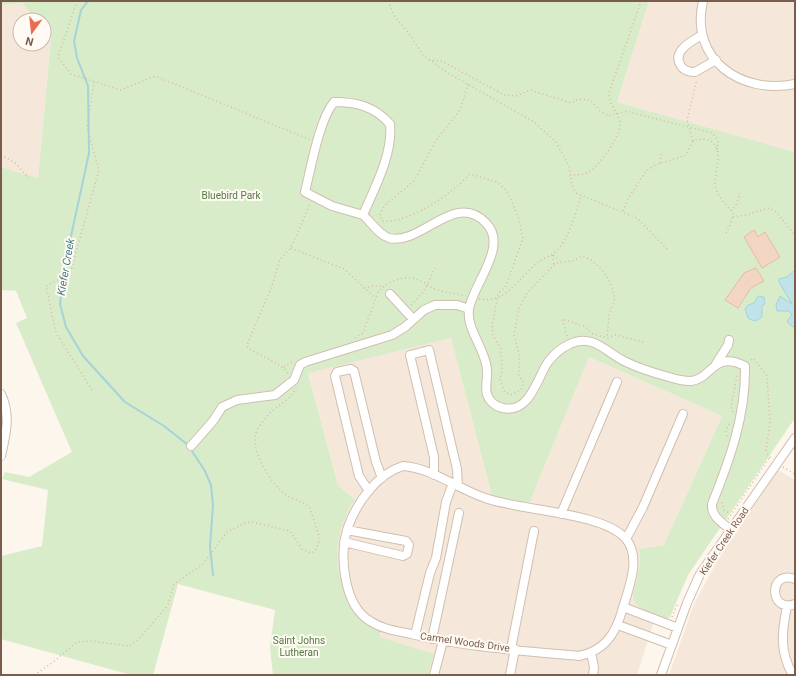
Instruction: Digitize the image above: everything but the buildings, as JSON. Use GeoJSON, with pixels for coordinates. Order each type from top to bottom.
{"type":"FeatureCollection","features":[{"type":"Feature","properties":{"kind":"street"},"geometry":{"type":"LineString","coordinates":[[703,1],[702,35],[706,46],[716,60],[728,72],[740,80],[754,85],[781,87],[795,84]]}},
{"type":"Feature","properties":{"kind":"street"},"geometry":{"type":"LineString","coordinates":[[702,35],[682,48],[678,57],[679,63],[686,70],[695,72],[716,60]]}},
{"type":"Feature","properties":{"kind":"street"},"geometry":{"type":"LineString","coordinates":[[363,215],[386,155],[391,134],[390,124],[373,109],[348,102],[334,102],[329,108],[305,192],[332,206],[363,215],[388,238],[396,239],[420,230],[452,214],[470,213],[479,216],[492,231],[494,242],[487,266],[469,309],[471,323],[487,368],[486,393],[488,399],[500,407],[514,408],[522,406],[530,396],[548,363],[555,354],[572,343],[587,340],[598,343],[623,360],[634,365],[670,377],[692,381],[702,376],[716,364],[728,345],[729,340]]}},
{"type":"Feature","properties":{"kind":"street"},"geometry":{"type":"LineString","coordinates":[[390,294],[413,319]]}},
{"type":"Feature","properties":{"kind":"street"},"geometry":{"type":"LineString","coordinates":[[191,446],[208,428],[222,407],[229,402],[246,398],[271,397],[285,389],[294,380],[300,365],[305,362],[392,335],[405,327],[424,310],[435,305],[457,305],[469,309]]}},
{"type":"Feature","properties":{"kind":"street"},"geometry":{"type":"LineString","coordinates":[[415,635],[430,573],[436,558],[446,502],[455,484],[457,469],[429,350],[410,355],[434,457],[434,475]]}},
{"type":"Feature","properties":{"kind":"street"},"geometry":{"type":"LineString","coordinates":[[716,364],[735,361],[745,366],[745,388],[739,423],[730,460],[712,504],[712,510],[716,518],[731,530]]}},
{"type":"Feature","properties":{"kind":"street"},"geometry":{"type":"LineString","coordinates":[[369,491],[359,476],[334,376],[338,372],[351,369],[354,372],[376,462],[382,478]]}},
{"type":"Feature","properties":{"kind":"street"},"geometry":{"type":"LineString","coordinates":[[561,514],[617,382]]}},
{"type":"Feature","properties":{"kind":"street"},"geometry":{"type":"LineString","coordinates":[[1,394],[8,422],[1,456]]}},
{"type":"Feature","properties":{"kind":"street"},"geometry":{"type":"LineString","coordinates":[[626,539],[643,507],[683,414]]}},
{"type":"Feature","properties":{"kind":"street","name":"Kiefer Creek Road"},"geometry":{"type":"LineString","coordinates":[[661,675],[700,574],[776,463],[795,438]]}},
{"type":"Feature","properties":{"kind":"street","name":"Carmel Woods Drive"},"geometry":{"type":"LineString","coordinates":[[403,466],[418,469],[434,475],[485,498],[531,509],[561,514],[595,521],[610,526],[626,539],[632,551],[634,563],[618,625],[611,638],[604,645],[591,653],[579,656],[432,639],[376,624],[360,614],[352,599],[344,569],[344,542],[347,530],[358,506],[369,491],[382,478],[403,466]]}},
{"type":"Feature","properties":{"kind":"street"},"geometry":{"type":"LineString","coordinates":[[432,639],[459,514]]}},
{"type":"Feature","properties":{"kind":"street"},"geometry":{"type":"LineString","coordinates":[[344,542],[403,556],[408,554],[409,545],[406,541],[347,530]]}},
{"type":"Feature","properties":{"kind":"street"},"geometry":{"type":"LineString","coordinates":[[510,675],[513,649],[534,531]]}},
{"type":"Feature","properties":{"kind":"street"},"geometry":{"type":"LineString","coordinates":[[793,675],[786,664],[782,642],[791,605],[779,601],[776,597],[775,588],[780,580],[784,578],[795,579]]}},
{"type":"Feature","properties":{"kind":"street"},"geometry":{"type":"LineString","coordinates":[[623,607],[678,628]]}},
{"type":"Feature","properties":{"kind":"street"},"geometry":{"type":"LineString","coordinates":[[618,625],[672,645]]}},
{"type":"Feature","properties":{"kind":"street"},"geometry":{"type":"LineString","coordinates":[[434,675],[443,641]]}},
{"type":"Feature","properties":{"kind":"street"},"geometry":{"type":"LineString","coordinates":[[591,653],[594,667],[593,675]]}},
{"type":"Feature","properties":{"kind":"path"},"geometry":{"type":"LineString","coordinates":[[77,1],[58,57],[71,74],[121,90],[155,76],[318,143]]}},
{"type":"Feature","properties":{"kind":"path"},"geometry":{"type":"LineString","coordinates":[[388,1],[395,17],[428,60],[446,72],[534,122],[556,142],[569,166],[574,190],[581,196],[637,218],[644,223],[669,251]]}},
{"type":"Feature","properties":{"kind":"path"},"geometry":{"type":"LineString","coordinates":[[570,175],[589,172],[608,150],[618,135],[620,126],[610,102],[609,93],[641,1]]}},
{"type":"Feature","properties":{"kind":"path"},"geometry":{"type":"LineString","coordinates":[[428,60],[442,61],[504,95],[516,96],[530,90],[571,103],[578,99],[590,100],[609,116],[626,111],[712,133],[718,140],[716,188],[721,199],[731,211],[733,217],[725,235]]}},
{"type":"Feature","properties":{"kind":"path"},"geometry":{"type":"LineString","coordinates":[[623,212],[629,196],[646,171],[660,163],[686,156],[693,141],[688,128],[687,120],[698,77]]}},
{"type":"Feature","properties":{"kind":"path"},"geometry":{"type":"LineString","coordinates":[[92,390],[56,333],[46,286],[70,274],[98,170],[87,127],[94,81]]}},
{"type":"Feature","properties":{"kind":"path"},"geometry":{"type":"LineString","coordinates":[[693,141],[702,139],[708,140],[712,142],[718,150]]}},
{"type":"Feature","properties":{"kind":"path"},"geometry":{"type":"LineString","coordinates":[[660,163],[661,154]]}},
{"type":"Feature","properties":{"kind":"path"},"geometry":{"type":"LineString","coordinates":[[1,155],[15,163],[29,178]]}},
{"type":"Feature","properties":{"kind":"path"},"geometry":{"type":"LineString","coordinates":[[731,211],[736,206],[740,193]]}},
{"type":"Feature","properties":{"kind":"path"},"geometry":{"type":"LineString","coordinates":[[34,675],[52,663],[77,642],[91,641],[129,646],[138,640],[168,606],[174,584],[203,564],[227,532],[245,523],[253,522],[290,531],[305,552],[311,553],[315,551],[320,539],[310,508],[284,493],[275,483],[262,464],[255,444],[256,433],[266,418],[273,409],[294,392],[297,385],[284,367],[262,357],[248,348],[247,345],[272,286],[280,260],[291,248],[313,196]]}},
{"type":"Feature","properties":{"kind":"path"},"geometry":{"type":"LineString","coordinates":[[352,339],[363,333],[375,298],[382,288],[406,277],[420,280],[426,285],[435,289],[491,300],[505,294],[526,272],[558,249],[567,235],[581,196]]}},
{"type":"Feature","properties":{"kind":"path"},"geometry":{"type":"LineString","coordinates":[[733,217],[746,216],[769,208],[776,212],[795,235]]}},
{"type":"Feature","properties":{"kind":"path"},"geometry":{"type":"LineString","coordinates":[[291,248],[344,269],[375,298]]}},
{"type":"Feature","properties":{"kind":"path"},"geometry":{"type":"LineString","coordinates":[[552,254],[561,261]]}},
{"type":"Feature","properties":{"kind":"path"},"geometry":{"type":"LineString","coordinates":[[552,254],[554,264]]}},
{"type":"Feature","properties":{"kind":"path"},"geometry":{"type":"LineString","coordinates":[[405,310],[419,297],[435,268]]}},
{"type":"Feature","properties":{"kind":"path"},"geometry":{"type":"LineString","coordinates":[[363,288],[386,286]]}},
{"type":"Feature","properties":{"kind":"path"},"geometry":{"type":"LineString","coordinates":[[572,343],[564,329],[562,319],[586,327],[593,334],[607,338],[616,335],[643,342]]}},
{"type":"Feature","properties":{"kind":"path"},"geometry":{"type":"LineString","coordinates":[[745,366],[753,358],[767,376],[770,422],[766,451],[769,458],[795,474]]}},
{"type":"Feature","properties":{"kind":"path"},"geometry":{"type":"LineString","coordinates":[[284,367],[295,360]]}},
{"type":"Feature","properties":{"kind":"shaded area"},"geometry":{"type":"Polygon","coordinates":[[[649,1],[795,1],[795,152],[617,102],[649,1]]]}},
{"type":"Feature","properties":{"kind":"shaded area"},"geometry":{"type":"Polygon","coordinates":[[[22,3],[29,12],[12,12],[12,52],[50,52],[38,178],[1,167],[1,5],[22,3]]]}},
{"type":"Feature","properties":{"kind":"shaded area"},"geometry":{"type":"Polygon","coordinates":[[[451,338],[492,496],[529,504],[589,357],[722,416],[664,545],[639,549],[640,565],[633,595],[643,610],[656,615],[637,675],[428,675],[434,654],[379,637],[380,631],[366,625],[355,612],[342,588],[337,558],[338,536],[342,522],[355,500],[338,485],[308,372],[451,338]]]}},
{"type":"Feature","properties":{"kind":"shaded area"},"geometry":{"type":"Polygon","coordinates":[[[778,470],[795,480],[795,675],[669,675],[694,604],[716,563],[778,470]]]}},
{"type":"Feature","properties":{"kind":"green space","name":"Bluebird Park"},"geometry":{"type":"Polygon","coordinates":[[[1,1],[649,1],[617,102],[795,152],[795,418],[688,575],[670,617],[666,620],[643,610],[635,603],[633,595],[640,565],[639,549],[664,545],[722,416],[589,357],[529,504],[492,496],[451,338],[308,373],[338,485],[355,500],[342,524],[339,537],[338,563],[344,589],[359,617],[363,622],[380,631],[380,637],[434,654],[428,675],[273,675],[270,647],[275,610],[178,584],[153,675],[131,675],[1,639],[1,556],[42,546],[48,490],[2,479],[5,472],[29,477],[72,452],[16,323],[27,318],[16,291],[1,290],[1,167],[38,178],[50,52],[52,52],[52,12],[29,12],[22,3],[1,5],[1,1]]]}},
{"type":"Feature","properties":{"kind":"water"},"geometry":{"type":"Polygon","coordinates":[[[795,270],[795,325],[793,327],[787,322],[792,314],[788,311],[777,311],[776,305],[780,296],[792,304],[779,282],[779,279],[787,277],[795,270]]]}},
{"type":"Feature","properties":{"kind":"water"},"geometry":{"type":"Polygon","coordinates":[[[758,296],[764,297],[765,304],[762,306],[762,317],[757,320],[752,320],[748,318],[745,309],[748,305],[754,303],[758,296]]]}},
{"type":"Feature","properties":{"kind":"waterway","name":"Kiefer Creek"},"geometry":{"type":"LineString","coordinates":[[88,1],[81,10],[74,41],[77,58],[88,86],[89,153],[65,264],[60,304],[66,327],[83,356],[125,402],[164,426],[188,445],[205,471],[211,485],[213,506],[210,546],[213,575]]}},
{"type":"Feature","properties":{"kind":"park label","name":"Saint Johns Lutheran"},"geometry":{"type":"Point","coordinates":[299,646]}}]}
